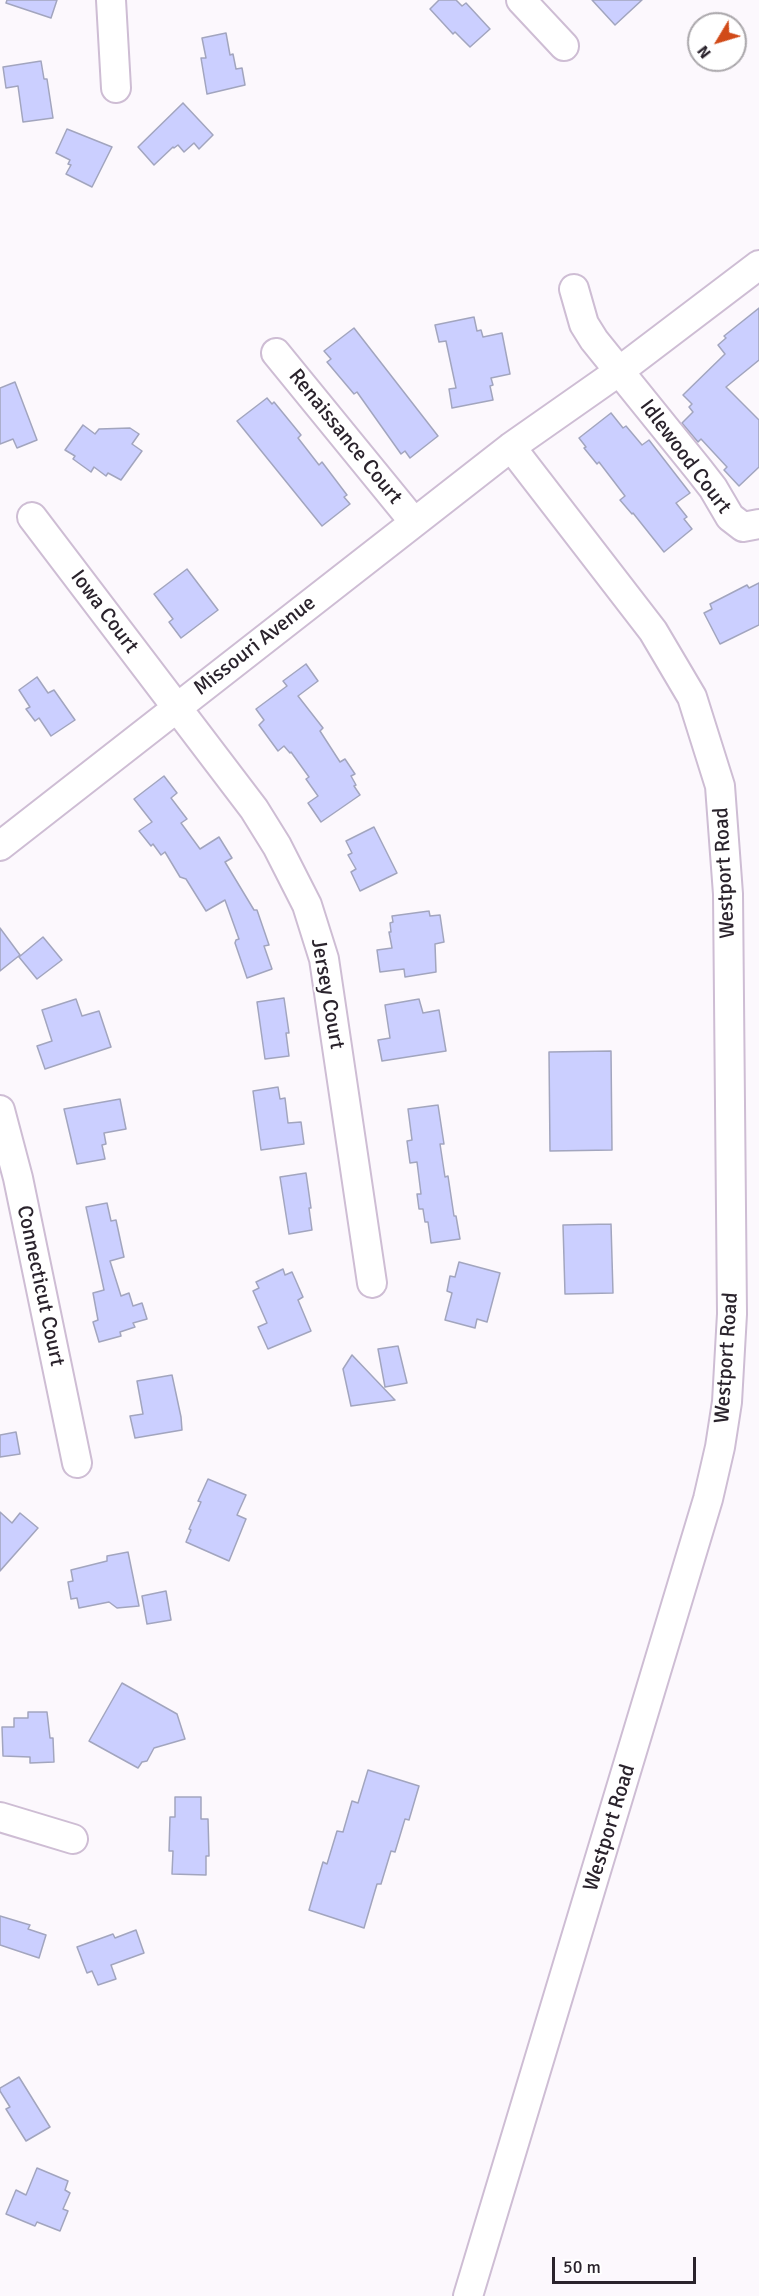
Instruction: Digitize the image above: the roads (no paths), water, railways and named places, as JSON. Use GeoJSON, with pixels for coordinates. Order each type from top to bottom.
{"type":"FeatureCollection","features":[{"type":"Feature","properties":{"kind":"street"},"geometry":{"type":"LineString","coordinates":[[111,0],[116,88]]}},
{"type":"Feature","properties":{"kind":"street"},"geometry":{"type":"LineString","coordinates":[[521,0],[564,46]]}},
{"type":"Feature","properties":{"kind":"street"},"geometry":{"type":"LineString","coordinates":[[511,447],[618,372],[759,265]]}},
{"type":"Feature","properties":{"kind":"street"},"geometry":{"type":"LineString","coordinates":[[574,289],[584,324],[618,372]]}},
{"type":"Feature","properties":{"kind":"street","name":"Renaissance Court"},"geometry":{"type":"LineString","coordinates":[[276,353],[414,522]]}},
{"type":"Feature","properties":{"kind":"street","name":"Idlewood Court"},"geometry":{"type":"LineString","coordinates":[[618,372],[713,488],[730,517],[743,527],[759,524]]}},
{"type":"Feature","properties":{"kind":"street","name":"Missouri Avenue"},"geometry":{"type":"LineString","coordinates":[[0,846],[511,447]]}},
{"type":"Feature","properties":{"kind":"street","name":"Westport Road"},"geometry":{"type":"LineString","coordinates":[[468,2296],[708,1499],[727,1402],[732,1314],[728,894],[720,786],[692,698],[653,631],[511,447]]}},
{"type":"Feature","properties":{"kind":"street","name":"Iowa Court"},"geometry":{"type":"LineString","coordinates":[[32,517],[176,707]]}},
{"type":"Feature","properties":{"kind":"street","name":"Jersey Court"},"geometry":{"type":"LineString","coordinates":[[176,707],[254,809],[277,846],[307,905],[324,959],[372,1283]]}},
{"type":"Feature","properties":{"kind":"street","name":"Connecticut Court"},"geometry":{"type":"LineString","coordinates":[[0,1110],[18,1178],[76,1463]]}},
{"type":"Feature","properties":{"kind":"street"},"geometry":{"type":"LineString","coordinates":[[0,1817],[73,1839]]}}]}
